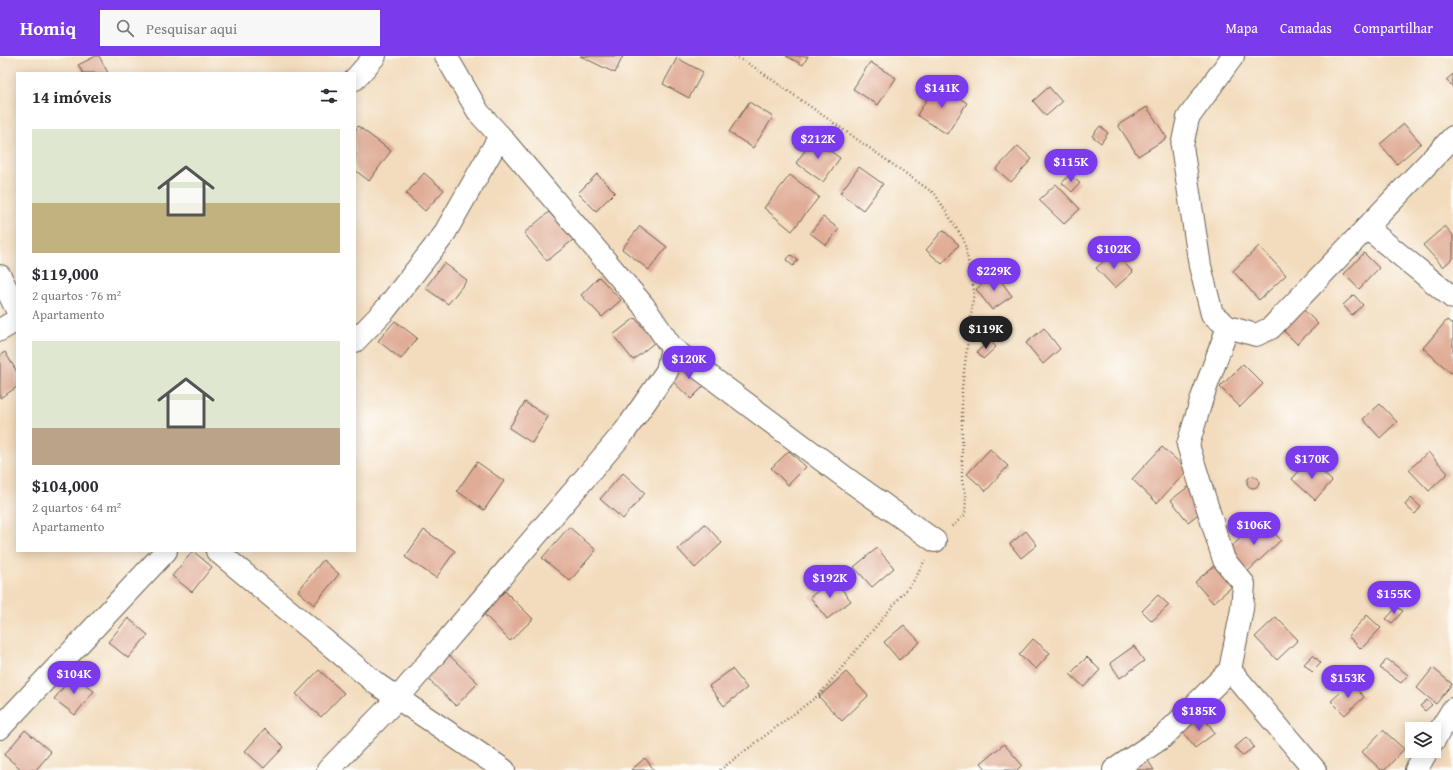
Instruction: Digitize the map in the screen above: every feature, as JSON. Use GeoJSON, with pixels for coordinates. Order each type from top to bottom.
{"type":"FeatureCollection","features":[{"type":"Feature","properties":{"kind":"street"},"geometry":{"type":"LineString","coordinates":[[356,78],[375,56]]}},
{"type":"Feature","properties":{"kind":"street"},"geometry":{"type":"LineString","coordinates":[[446,56],[479,113],[643,305],[672,348],[850,481],[935,541]]}},
{"type":"Feature","properties":{"kind":"street"},"geometry":{"type":"LineString","coordinates":[[1233,56],[1188,118],[1182,146],[1202,273],[1212,314],[1228,327],[1256,335],[1271,328],[1453,137]]}},
{"type":"Feature","properties":{"kind":"street"},"geometry":{"type":"LineString","coordinates":[[356,340],[384,310],[443,236],[500,136]]}},
{"type":"Feature","properties":{"kind":"street"},"geometry":{"type":"LineString","coordinates":[[1367,228],[1453,298]]}},
{"type":"Feature","properties":{"kind":"street"},"geometry":{"type":"LineString","coordinates":[[0,276],[15,306],[0,330]]}},
{"type":"Feature","properties":{"kind":"street"},"geometry":{"type":"LineString","coordinates":[[1114,770],[1163,738],[1230,670],[1242,609],[1244,584],[1224,560],[1188,445],[1202,398],[1228,327]]}},
{"type":"Feature","properties":{"kind":"street"},"geometry":{"type":"LineString","coordinates":[[328,770],[398,698],[625,431],[667,371],[672,348]]}},
{"type":"Feature","properties":{"kind":"street"},"geometry":{"type":"LineString","coordinates":[[0,728],[165,552]]}},
{"type":"Feature","properties":{"kind":"street"},"geometry":{"type":"LineString","coordinates":[[218,552],[378,685],[504,770]]}},
{"type":"Feature","properties":{"kind":"street"},"geometry":{"type":"LineString","coordinates":[[1230,670],[1315,770]]}},
{"type":"Feature","properties":{"kind":"street"},"geometry":{"type":"LineString","coordinates":[[1441,729],[1453,709]]}},
{"type":"Feature","properties":{"kind":"street"},"geometry":{"type":"LineString","coordinates":[[1416,770],[1424,758]]}},
{"type":"Feature","properties":{"kind":"path"},"geometry":{"type":"LineString","coordinates":[[720,770],[820,694],[915,579],[935,541],[965,515],[966,496],[962,481],[962,388],[974,291],[964,240],[935,194],[751,65],[734,56]]}},
{"type":"Feature","properties":{"kind":"building"},"geometry":{"type":"Polygon","coordinates":[[[99,56],[107,72],[82,72],[78,65],[99,56]]]}},
{"type":"Feature","properties":{"kind":"building"},"geometry":{"type":"Polygon","coordinates":[[[580,56],[623,56],[615,73],[580,56]]]}},
{"type":"Feature","properties":{"kind":"building"},"geometry":{"type":"Polygon","coordinates":[[[786,56],[808,56],[803,65],[786,56]]]}},
{"type":"Feature","properties":{"kind":"building"},"geometry":{"type":"Polygon","coordinates":[[[677,58],[703,72],[689,98],[663,84],[677,58]]]}},
{"type":"Feature","properties":{"kind":"building"},"geometry":{"type":"Polygon","coordinates":[[[870,62],[896,78],[878,105],[853,89],[870,62]]]}},
{"type":"Feature","properties":{"kind":"building"},"geometry":{"type":"Polygon","coordinates":[[[1453,74],[1453,87],[1446,80],[1453,74]]]}},
{"type":"Feature","properties":{"kind":"building"},"geometry":{"type":"Polygon","coordinates":[[[937,83],[967,103],[947,134],[917,115],[937,83]]]}},
{"type":"Feature","properties":{"kind":"building"},"geometry":{"type":"Polygon","coordinates":[[[1049,87],[1062,102],[1046,116],[1033,101],[1049,87]]]}},
{"type":"Feature","properties":{"kind":"building"},"geometry":{"type":"Polygon","coordinates":[[[749,102],[773,117],[753,148],[729,132],[749,102]]]}},
{"type":"Feature","properties":{"kind":"building"},"geometry":{"type":"Polygon","coordinates":[[[1147,107],[1167,138],[1138,156],[1118,125],[1147,107]]]}},
{"type":"Feature","properties":{"kind":"building"},"geometry":{"type":"Polygon","coordinates":[[[1404,124],[1421,143],[1397,164],[1380,144],[1404,124]]]}},
{"type":"Feature","properties":{"kind":"building"},"geometry":{"type":"Polygon","coordinates":[[[358,126],[391,151],[369,181],[356,171],[356,129],[358,126]]]}},
{"type":"Feature","properties":{"kind":"building"},"geometry":{"type":"Polygon","coordinates":[[[1100,126],[1108,133],[1101,143],[1092,136],[1100,126]]]}},
{"type":"Feature","properties":{"kind":"building"},"geometry":{"type":"Polygon","coordinates":[[[813,139],[840,158],[823,182],[796,163],[813,139]]]}},
{"type":"Feature","properties":{"kind":"building"},"geometry":{"type":"Polygon","coordinates":[[[1018,146],[1032,159],[1011,182],[996,169],[1018,146]]]}},
{"type":"Feature","properties":{"kind":"building"},"geometry":{"type":"Polygon","coordinates":[[[859,167],[883,184],[863,210],[840,193],[859,167]]]}},
{"type":"Feature","properties":{"kind":"building"},"geometry":{"type":"Polygon","coordinates":[[[424,173],[444,190],[425,211],[406,194],[424,173]]]}},
{"type":"Feature","properties":{"kind":"building"},"geometry":{"type":"Polygon","coordinates":[[[597,174],[615,192],[596,211],[578,193],[597,174]]]}},
{"type":"Feature","properties":{"kind":"building"},"geometry":{"type":"Polygon","coordinates":[[[790,175],[819,197],[792,231],[764,208],[790,175]]]}},
{"type":"Feature","properties":{"kind":"building"},"geometry":{"type":"Polygon","coordinates":[[[1069,175],[1080,183],[1072,192],[1062,183],[1069,175]]]}},
{"type":"Feature","properties":{"kind":"building"},"geometry":{"type":"Polygon","coordinates":[[[1056,184],[1080,209],[1064,224],[1039,200],[1056,184]]]}},
{"type":"Feature","properties":{"kind":"building"},"geometry":{"type":"Polygon","coordinates":[[[549,212],[573,240],[547,261],[524,233],[549,212]]]}},
{"type":"Feature","properties":{"kind":"building"},"geometry":{"type":"Polygon","coordinates":[[[823,217],[839,229],[826,245],[810,233],[823,217]]]}},
{"type":"Feature","properties":{"kind":"building"},"geometry":{"type":"Polygon","coordinates":[[[640,226],[667,247],[649,270],[622,249],[640,226]]]}},
{"type":"Feature","properties":{"kind":"building"},"geometry":{"type":"Polygon","coordinates":[[[1445,226],[1453,235],[1453,258],[1443,267],[1423,245],[1445,226]]]}},
{"type":"Feature","properties":{"kind":"building"},"geometry":{"type":"Polygon","coordinates":[[[943,230],[959,245],[942,264],[926,250],[943,230]]]}},
{"type":"Feature","properties":{"kind":"building"},"geometry":{"type":"Polygon","coordinates":[[[1259,246],[1286,275],[1259,300],[1233,271],[1259,246]]]}},
{"type":"Feature","properties":{"kind":"building"},"geometry":{"type":"Polygon","coordinates":[[[1114,252],[1133,272],[1115,288],[1096,268],[1114,252]]]}},
{"type":"Feature","properties":{"kind":"building"},"geometry":{"type":"Polygon","coordinates":[[[1364,253],[1379,268],[1359,289],[1344,274],[1364,253]]]}},
{"type":"Feature","properties":{"kind":"building"},"geometry":{"type":"Polygon","coordinates":[[[791,255],[798,260],[793,266],[786,260],[791,255]]]}},
{"type":"Feature","properties":{"kind":"building"},"geometry":{"type":"Polygon","coordinates":[[[444,263],[467,280],[448,304],[425,288],[444,263]]]}},
{"type":"Feature","properties":{"kind":"building"},"geometry":{"type":"Polygon","coordinates":[[[996,274],[1012,296],[992,310],[976,289],[996,274]]]}},
{"type":"Feature","properties":{"kind":"building"},"geometry":{"type":"Polygon","coordinates":[[[599,277],[621,300],[602,317],[581,295],[599,277]]]}},
{"type":"Feature","properties":{"kind":"building"},"geometry":{"type":"Polygon","coordinates":[[[1354,295],[1363,305],[1352,315],[1343,305],[1354,295]]]}},
{"type":"Feature","properties":{"kind":"building"},"geometry":{"type":"Polygon","coordinates":[[[1303,309],[1318,324],[1297,344],[1282,329],[1303,309]]]}},
{"type":"Feature","properties":{"kind":"building"},"geometry":{"type":"Polygon","coordinates":[[[635,318],[655,342],[633,360],[613,335],[635,318]]]}},
{"type":"Feature","properties":{"kind":"building"},"geometry":{"type":"Polygon","coordinates":[[[1447,320],[1453,325],[1453,371],[1451,373],[1423,348],[1447,320]]]}},
{"type":"Feature","properties":{"kind":"building"},"geometry":{"type":"Polygon","coordinates":[[[395,321],[417,338],[401,359],[378,341],[395,321]]]}},
{"type":"Feature","properties":{"kind":"building"},"geometry":{"type":"Polygon","coordinates":[[[1044,328],[1060,349],[1043,364],[1026,343],[1044,328]]]}},
{"type":"Feature","properties":{"kind":"building"},"geometry":{"type":"Polygon","coordinates":[[[990,340],[996,347],[983,359],[977,352],[990,340]]]}},
{"type":"Feature","properties":{"kind":"building"},"geometry":{"type":"Polygon","coordinates":[[[5,352],[16,370],[16,388],[0,398],[0,355],[5,352]]]}},
{"type":"Feature","properties":{"kind":"building"},"geometry":{"type":"Polygon","coordinates":[[[688,360],[709,381],[691,399],[670,379],[688,360]]]}},
{"type":"Feature","properties":{"kind":"building"},"geometry":{"type":"Polygon","coordinates":[[[1243,364],[1263,384],[1240,407],[1220,387],[1243,364]]]}},
{"type":"Feature","properties":{"kind":"building"},"geometry":{"type":"Polygon","coordinates":[[[525,402],[548,417],[532,443],[509,428],[525,402]]]}},
{"type":"Feature","properties":{"kind":"building"},"geometry":{"type":"Polygon","coordinates":[[[1380,404],[1397,422],[1380,438],[1363,419],[1380,404]]]}},
{"type":"Feature","properties":{"kind":"building"},"geometry":{"type":"Polygon","coordinates":[[[1162,447],[1188,470],[1157,503],[1132,479],[1162,447]]]}},
{"type":"Feature","properties":{"kind":"building"},"geometry":{"type":"Polygon","coordinates":[[[990,449],[1008,466],[986,491],[967,474],[990,449]]]}},
{"type":"Feature","properties":{"kind":"building"},"geometry":{"type":"Polygon","coordinates":[[[789,451],[806,467],[788,485],[771,468],[789,451]]]}},
{"type":"Feature","properties":{"kind":"building"},"geometry":{"type":"Polygon","coordinates":[[[1428,452],[1448,473],[1429,491],[1409,470],[1428,452]]]}},
{"type":"Feature","properties":{"kind":"building"},"geometry":{"type":"Polygon","coordinates":[[[1309,460],[1332,481],[1315,500],[1292,479],[1309,460]]]}},
{"type":"Feature","properties":{"kind":"building"},"geometry":{"type":"Polygon","coordinates":[[[477,462],[504,481],[484,510],[457,491],[477,462]]]}},
{"type":"Feature","properties":{"kind":"building"},"geometry":{"type":"Polygon","coordinates":[[[623,473],[645,493],[623,519],[600,499],[623,473]]]}},
{"type":"Feature","properties":{"kind":"building"},"geometry":{"type":"Polygon","coordinates":[[[1253,476],[1257,478],[1259,482],[1257,486],[1253,488],[1249,486],[1247,482],[1249,478],[1253,476]]]}},
{"type":"Feature","properties":{"kind":"building"},"geometry":{"type":"Polygon","coordinates":[[[1188,487],[1205,509],[1188,522],[1171,500],[1188,487]]]}},
{"type":"Feature","properties":{"kind":"building"},"geometry":{"type":"Polygon","coordinates":[[[1411,498],[1421,507],[1415,514],[1405,505],[1411,498]]]}},
{"type":"Feature","properties":{"kind":"building"},"geometry":{"type":"Polygon","coordinates":[[[1261,519],[1281,540],[1247,572],[1227,551],[1261,519]]]}},
{"type":"Feature","properties":{"kind":"building"},"geometry":{"type":"Polygon","coordinates":[[[705,524],[722,543],[695,568],[678,549],[705,524]]]}},
{"type":"Feature","properties":{"kind":"building"},"geometry":{"type":"Polygon","coordinates":[[[569,527],[596,550],[570,581],[542,558],[569,527]]]}},
{"type":"Feature","properties":{"kind":"building"},"geometry":{"type":"Polygon","coordinates":[[[424,530],[455,551],[436,578],[405,557],[424,530]]]}},
{"type":"Feature","properties":{"kind":"building"},"geometry":{"type":"Polygon","coordinates":[[[1026,531],[1037,545],[1021,558],[1010,544],[1026,531]]]}},
{"type":"Feature","properties":{"kind":"building"},"geometry":{"type":"Polygon","coordinates":[[[877,548],[894,568],[872,587],[854,567],[877,548]]]}},
{"type":"Feature","properties":{"kind":"building"},"geometry":{"type":"Polygon","coordinates":[[[192,552],[194,552],[212,567],[192,592],[172,576],[192,552]]]}},
{"type":"Feature","properties":{"kind":"building"},"geometry":{"type":"Polygon","coordinates":[[[323,560],[339,574],[314,605],[298,591],[323,560]]]}},
{"type":"Feature","properties":{"kind":"building"},"geometry":{"type":"Polygon","coordinates":[[[1216,564],[1234,585],[1213,603],[1195,582],[1216,564]]]}},
{"type":"Feature","properties":{"kind":"building"},"geometry":{"type":"Polygon","coordinates":[[[834,579],[851,601],[827,619],[810,597],[834,579]]]}},
{"type":"Feature","properties":{"kind":"building"},"geometry":{"type":"Polygon","coordinates":[[[505,591],[533,619],[510,641],[483,613],[505,591]]]}},
{"type":"Feature","properties":{"kind":"building"},"geometry":{"type":"Polygon","coordinates":[[[1158,595],[1169,605],[1152,621],[1142,611],[1158,595]]]}},
{"type":"Feature","properties":{"kind":"building"},"geometry":{"type":"Polygon","coordinates":[[[1397,607],[1403,611],[1392,623],[1386,619],[1397,607]]]}},
{"type":"Feature","properties":{"kind":"building"},"geometry":{"type":"Polygon","coordinates":[[[1367,615],[1381,628],[1361,649],[1348,636],[1367,615]]]}},
{"type":"Feature","properties":{"kind":"building"},"geometry":{"type":"Polygon","coordinates":[[[1276,617],[1298,640],[1277,660],[1255,637],[1276,617]]]}},
{"type":"Feature","properties":{"kind":"building"},"geometry":{"type":"Polygon","coordinates":[[[128,618],[148,635],[128,658],[108,642],[128,618]]]}},
{"type":"Feature","properties":{"kind":"building"},"geometry":{"type":"Polygon","coordinates":[[[904,625],[920,642],[899,660],[884,642],[904,625]]]}},
{"type":"Feature","properties":{"kind":"building"},"geometry":{"type":"Polygon","coordinates":[[[1033,639],[1050,653],[1036,669],[1019,655],[1033,639]]]}},
{"type":"Feature","properties":{"kind":"building"},"geometry":{"type":"Polygon","coordinates":[[[1134,646],[1144,661],[1120,678],[1110,663],[1134,646]]]}},
{"type":"Feature","properties":{"kind":"building"},"geometry":{"type":"Polygon","coordinates":[[[448,654],[478,683],[456,706],[426,677],[448,654]]]}},
{"type":"Feature","properties":{"kind":"building"},"geometry":{"type":"Polygon","coordinates":[[[1313,655],[1321,663],[1312,672],[1304,664],[1313,655]]]}},
{"type":"Feature","properties":{"kind":"building"},"geometry":{"type":"Polygon","coordinates":[[[1087,657],[1100,670],[1084,687],[1070,674],[1087,657]]]}},
{"type":"Feature","properties":{"kind":"building"},"geometry":{"type":"Polygon","coordinates":[[[1387,659],[1408,675],[1401,683],[1380,668],[1387,659]]]}},
{"type":"Feature","properties":{"kind":"building"},"geometry":{"type":"Polygon","coordinates":[[[1433,668],[1452,684],[1436,704],[1417,688],[1433,668]]]}},
{"type":"Feature","properties":{"kind":"building"},"geometry":{"type":"Polygon","coordinates":[[[732,669],[747,688],[724,706],[709,686],[732,669]]]}},
{"type":"Feature","properties":{"kind":"building"},"geometry":{"type":"Polygon","coordinates":[[[319,670],[344,693],[321,717],[296,694],[319,670]]]}},
{"type":"Feature","properties":{"kind":"building"},"geometry":{"type":"Polygon","coordinates":[[[846,672],[868,696],[842,721],[819,697],[846,672]]]}},
{"type":"Feature","properties":{"kind":"building"},"geometry":{"type":"Polygon","coordinates":[[[73,675],[94,691],[75,715],[54,699],[73,675]]]}},
{"type":"Feature","properties":{"kind":"building"},"geometry":{"type":"Polygon","coordinates":[[[1351,683],[1364,697],[1345,715],[1331,701],[1351,683]]]}},
{"type":"Feature","properties":{"kind":"building"},"geometry":{"type":"Polygon","coordinates":[[[1427,700],[1432,705],[1425,711],[1420,706],[1427,700]]]}},
{"type":"Feature","properties":{"kind":"building"},"geometry":{"type":"Polygon","coordinates":[[[1202,715],[1215,733],[1195,748],[1182,731],[1202,715]]]}},
{"type":"Feature","properties":{"kind":"building"},"geometry":{"type":"Polygon","coordinates":[[[265,729],[284,747],[264,768],[245,751],[265,729]]]}},
{"type":"Feature","properties":{"kind":"building"},"geometry":{"type":"Polygon","coordinates":[[[25,730],[51,752],[36,770],[22,770],[4,755],[25,730]]]}},
{"type":"Feature","properties":{"kind":"building"},"geometry":{"type":"Polygon","coordinates":[[[1383,730],[1404,749],[1385,770],[1381,770],[1362,752],[1383,730]]]}},
{"type":"Feature","properties":{"kind":"building"},"geometry":{"type":"Polygon","coordinates":[[[1247,737],[1254,747],[1242,756],[1235,747],[1247,737]]]}},
{"type":"Feature","properties":{"kind":"building"},"geometry":{"type":"Polygon","coordinates":[[[1004,744],[1022,765],[1017,770],[987,770],[981,763],[1004,744]]]}},
{"type":"Feature","properties":{"kind":"building"},"geometry":{"type":"Polygon","coordinates":[[[645,758],[654,770],[631,770],[645,758]]]}},
{"type":"Feature","properties":{"kind":"building"},"geometry":{"type":"Polygon","coordinates":[[[1147,759],[1154,770],[1131,770],[1147,759]]]}}]}
